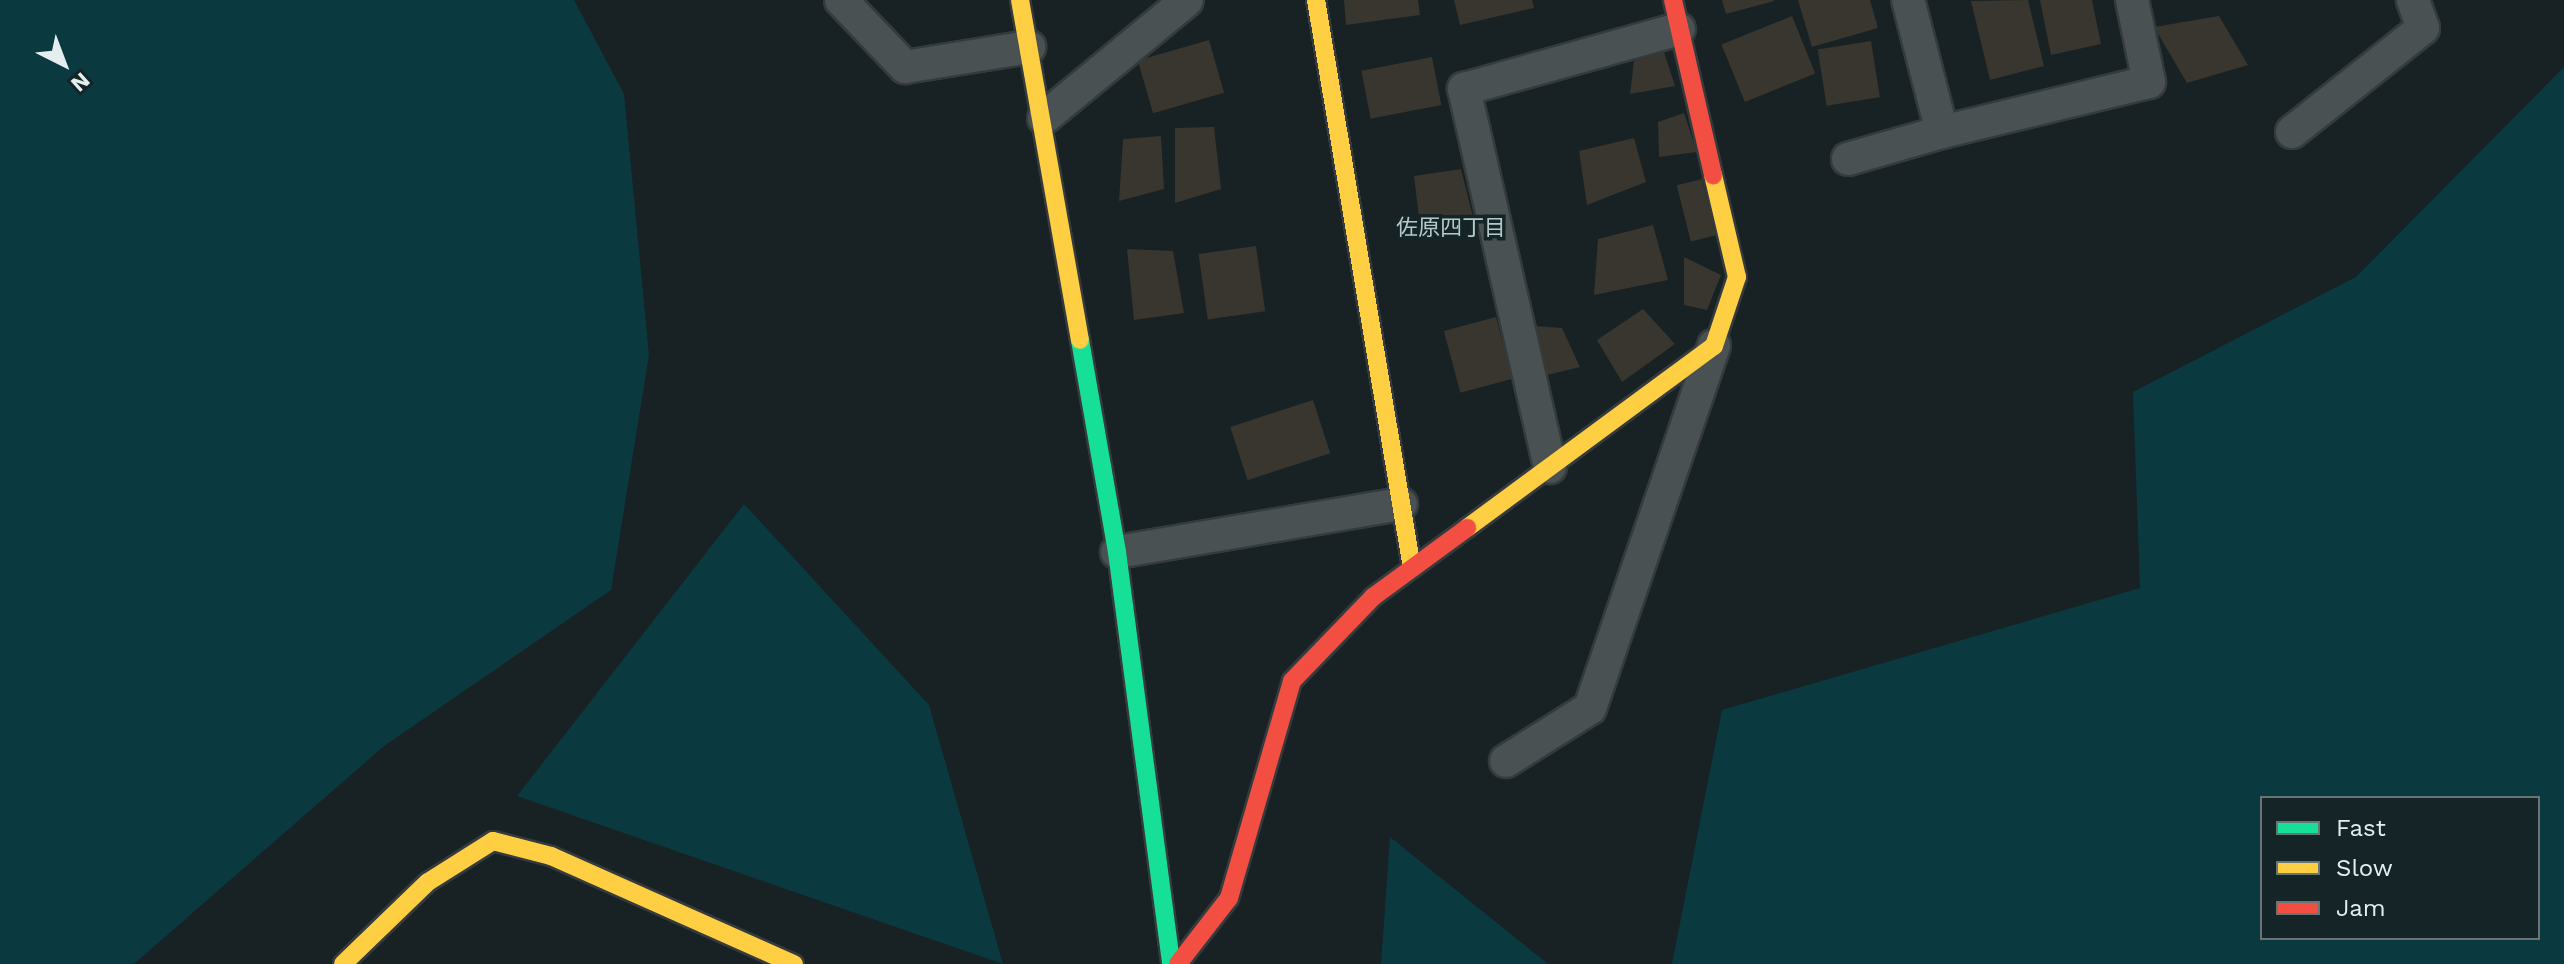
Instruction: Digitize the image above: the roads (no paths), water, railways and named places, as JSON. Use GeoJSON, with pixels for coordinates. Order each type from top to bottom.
{"type":"FeatureCollection","features":[{"type":"Feature","properties":{"kind":"street"},"geometry":{"type":"LineString","coordinates":[[841,0],[905,67],[1029,47]]}},
{"type":"Feature","properties":{"kind":"street"},"geometry":{"type":"LineString","coordinates":[[1020,0],[1044,118],[1117,552],[1171,964]]}},
{"type":"Feature","properties":{"kind":"street"},"geometry":{"type":"LineString","coordinates":[[1044,118],[1187,0]]}},
{"type":"Feature","properties":{"kind":"street"},"geometry":{"type":"LineString","coordinates":[[1316,0],[1412,568]]}},
{"type":"Feature","properties":{"kind":"street"},"geometry":{"type":"LineString","coordinates":[[1908,0],[1942,132]]}},
{"type":"Feature","properties":{"kind":"street"},"geometry":{"type":"LineString","coordinates":[[1848,159],[1942,132],[2149,82],[2132,0]]}},
{"type":"Feature","properties":{"kind":"street"},"geometry":{"type":"LineString","coordinates":[[2292,132],[2423,28],[2413,0]]}},
{"type":"Feature","properties":{"kind":"street"},"geometry":{"type":"LineString","coordinates":[[1506,761],[1590,708],[1737,277],[1676,15],[1464,89],[1550,467]]}},
{"type":"Feature","properties":{"kind":"street"},"geometry":{"type":"LineString","coordinates":[[1178,964],[1229,898],[1292,681],[1373,597],[1714,346]]}},
{"type":"Feature","properties":{"kind":"street"},"geometry":{"type":"LineString","coordinates":[[1117,552],[1401,504]]}},
{"type":"Feature","properties":{"kind":"street"},"geometry":{"type":"LineString","coordinates":[[343,964],[428,882],[493,841],[551,856],[794,964]]}},
{"type":"Feature","properties":{"kind":"district","name":"佐原四丁目"},"geometry":{"type":"Point","coordinates":[1451,228]}}]}
